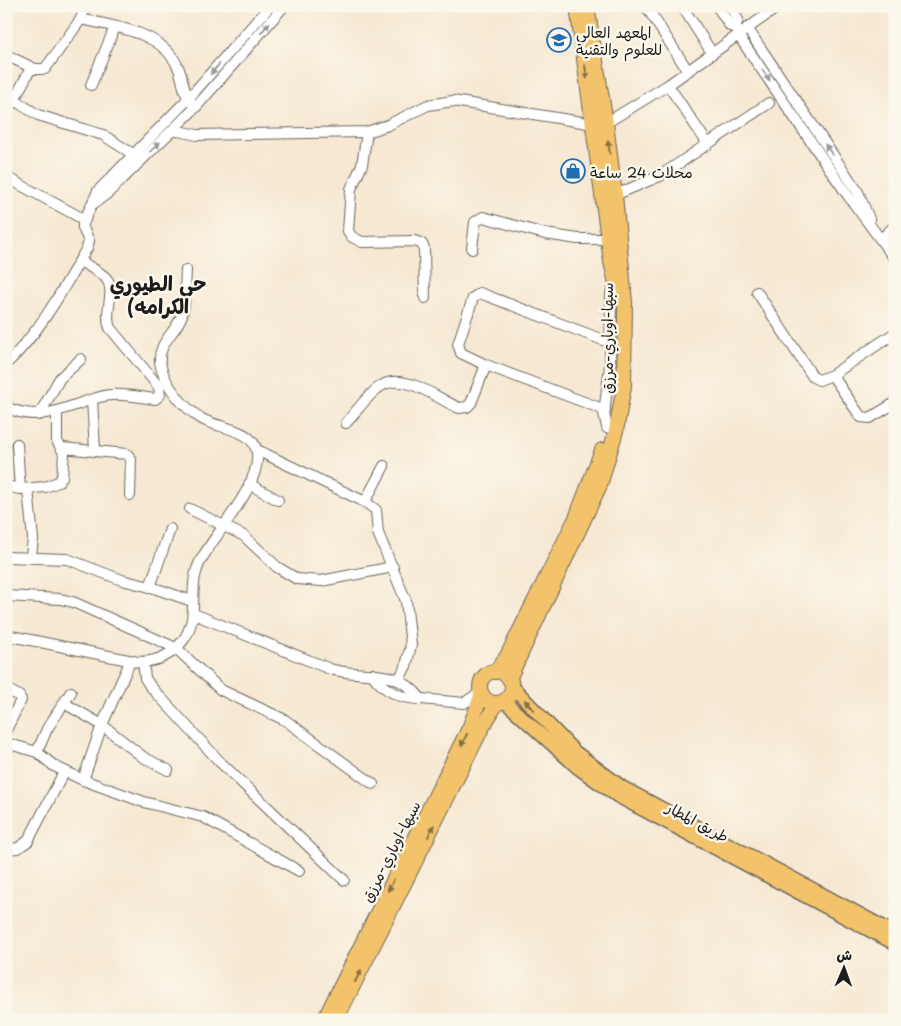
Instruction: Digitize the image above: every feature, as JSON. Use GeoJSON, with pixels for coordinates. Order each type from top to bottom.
{"type":"FeatureCollection","features":[{"type":"Feature","properties":{"kind":"highway","name":"سبها-اوباري-مرزق"},"geometry":{"type":"LineString","coordinates":[[510,682],[593,503],[606,468],[616,431],[624,386],[625,318],[615,195],[577,6]]}},
{"type":"Feature","properties":{"kind":"highway","name":"سبها-اوباري-مرزق"},"geometry":{"type":"LineString","coordinates":[[495,672],[507,656],[576,518],[591,483],[614,397],[617,352],[616,283],[609,239],[600,123],[587,6]]}},
{"type":"Feature","properties":{"kind":"highway"},"geometry":{"type":"LineString","coordinates":[[503,673],[510,682],[510,694],[500,702],[490,702],[481,693],[482,680],[487,674],[503,673]]}},
{"type":"Feature","properties":{"kind":"highway","name":"سبها-اوباري-مرزق"},"geometry":{"type":"LineString","coordinates":[[330,1018],[470,726],[481,693]]}},
{"type":"Feature","properties":{"kind":"highway","name":"سبها-اوباري-مرزق"},"geometry":{"type":"LineString","coordinates":[[330,1018],[500,702]]}},
{"type":"Feature","properties":{"kind":"main road","name":"طريق المطار"},"geometry":{"type":"LineString","coordinates":[[510,682],[574,751],[622,787],[895,933]]}},
{"type":"Feature","properties":{"kind":"main road","name":"طريق المطار"},"geometry":{"type":"LineString","coordinates":[[500,702],[578,768],[617,796],[895,944]]}},
{"type":"Feature","properties":{"kind":"street"},"geometry":{"type":"LineString","coordinates":[[6,55],[38,70],[48,67],[81,19],[85,6]]}},
{"type":"Feature","properties":{"kind":"street"},"geometry":{"type":"LineString","coordinates":[[6,364],[30,338],[64,289],[80,260],[89,241],[83,228],[85,220],[98,191],[173,130],[192,103],[270,6]]}},
{"type":"Feature","properties":{"kind":"street"},"geometry":{"type":"LineString","coordinates":[[138,157],[284,6]]}},
{"type":"Feature","properties":{"kind":"street"},"geometry":{"type":"LineString","coordinates":[[646,6],[688,71]]}},
{"type":"Feature","properties":{"kind":"street"},"geometry":{"type":"LineString","coordinates":[[682,6],[712,53]]}},
{"type":"Feature","properties":{"kind":"street"},"geometry":{"type":"LineString","coordinates":[[717,6],[730,26],[735,27],[738,20],[730,6]]}},
{"type":"Feature","properties":{"kind":"street"},"geometry":{"type":"LineString","coordinates":[[173,130],[197,135],[367,132],[383,128],[428,105],[454,102],[600,123],[668,85],[779,6]]}},
{"type":"Feature","properties":{"kind":"street"},"geometry":{"type":"LineString","coordinates":[[81,19],[138,33],[162,47],[178,67],[184,92],[192,103]]}},
{"type":"Feature","properties":{"kind":"street"},"geometry":{"type":"LineString","coordinates":[[91,85],[115,27]]}},
{"type":"Feature","properties":{"kind":"street"},"geometry":{"type":"LineString","coordinates":[[742,32],[838,171],[854,205],[870,222],[895,260]]}},
{"type":"Feature","properties":{"kind":"street"},"geometry":{"type":"LineString","coordinates":[[31,68],[10,102],[38,115],[103,135],[138,157]]}},
{"type":"Feature","properties":{"kind":"street"},"geometry":{"type":"LineString","coordinates":[[668,85],[708,144]]}},
{"type":"Feature","properties":{"kind":"street"},"geometry":{"type":"LineString","coordinates":[[615,195],[655,179],[769,103]]}},
{"type":"Feature","properties":{"kind":"street"},"geometry":{"type":"LineString","coordinates":[[367,132],[362,165],[351,189],[348,231],[352,237],[362,242],[415,241],[422,244],[424,248],[425,298]]}},
{"type":"Feature","properties":{"kind":"street"},"geometry":{"type":"LineString","coordinates":[[6,177],[85,220]]}},
{"type":"Feature","properties":{"kind":"street"},"geometry":{"type":"LineString","coordinates":[[472,249],[475,222],[484,217],[545,234],[578,239],[609,239]]}},
{"type":"Feature","properties":{"kind":"street"},"geometry":{"type":"LineString","coordinates":[[881,239],[895,226]]}},
{"type":"Feature","properties":{"kind":"street"},"geometry":{"type":"LineString","coordinates":[[6,407],[24,414],[39,415],[57,412],[112,395],[155,399],[161,392],[159,387],[110,328],[107,318],[110,293],[108,282],[80,260]]}},
{"type":"Feature","properties":{"kind":"street"},"geometry":{"type":"LineString","coordinates":[[6,635],[29,638],[130,662],[143,662],[157,659],[176,648],[190,629],[194,614],[192,601],[198,568],[249,484],[256,467],[257,450],[252,441],[242,434],[202,420],[175,394],[162,370],[161,350],[182,314],[186,270]]}},
{"type":"Feature","properties":{"kind":"street"},"geometry":{"type":"LineString","coordinates":[[607,428],[605,410],[611,343],[611,293],[616,283]]}},
{"type":"Feature","properties":{"kind":"street"},"geometry":{"type":"LineString","coordinates":[[758,292],[813,377],[823,380],[895,333]]}},
{"type":"Feature","properties":{"kind":"street"},"geometry":{"type":"LineString","coordinates":[[605,410],[486,365],[463,354],[458,347],[473,298],[477,293],[611,343]]}},
{"type":"Feature","properties":{"kind":"street"},"geometry":{"type":"LineString","coordinates":[[39,415],[60,378],[81,359]]}},
{"type":"Feature","properties":{"kind":"street"},"geometry":{"type":"LineString","coordinates":[[346,423],[380,387],[395,382],[409,384],[459,408],[467,407],[471,403],[486,365]]}},
{"type":"Feature","properties":{"kind":"street"},"geometry":{"type":"LineString","coordinates":[[832,375],[861,417],[870,418],[895,403]]}},
{"type":"Feature","properties":{"kind":"street"},"geometry":{"type":"LineString","coordinates":[[92,400],[96,450]]}},
{"type":"Feature","properties":{"kind":"street"},"geometry":{"type":"LineString","coordinates":[[6,486],[24,489],[45,487],[58,482],[63,470],[62,448],[57,439],[57,412]]}},
{"type":"Feature","properties":{"kind":"street"},"geometry":{"type":"LineString","coordinates":[[18,444],[33,539],[31,556]]}},
{"type":"Feature","properties":{"kind":"street"},"geometry":{"type":"LineString","coordinates":[[62,448],[124,453],[129,456],[130,495]]}},
{"type":"Feature","properties":{"kind":"street"},"geometry":{"type":"LineString","coordinates":[[257,450],[365,502],[376,510],[378,533],[406,601],[406,618],[411,638],[408,661],[399,680]]}},
{"type":"Feature","properties":{"kind":"street"},"geometry":{"type":"LineString","coordinates":[[365,502],[384,466]]}},
{"type":"Feature","properties":{"kind":"street"},"geometry":{"type":"LineString","coordinates":[[249,484],[278,500]]}},
{"type":"Feature","properties":{"kind":"street"},"geometry":{"type":"LineString","coordinates":[[190,509],[224,525],[249,540],[284,572],[304,581],[393,568]]}},
{"type":"Feature","properties":{"kind":"street"},"geometry":{"type":"LineString","coordinates":[[150,587],[170,529]]}},
{"type":"Feature","properties":{"kind":"street"},"geometry":{"type":"LineString","coordinates":[[6,557],[31,556],[67,559],[122,580],[192,601]]}},
{"type":"Feature","properties":{"kind":"street"},"geometry":{"type":"LineString","coordinates":[[6,596],[48,598],[73,602],[176,648],[221,690],[285,720],[373,784]]}},
{"type":"Feature","properties":{"kind":"street"},"geometry":{"type":"LineString","coordinates":[[194,614],[330,669],[353,674],[372,674],[399,680],[411,688],[420,699]]}},
{"type":"Feature","properties":{"kind":"street"},"geometry":{"type":"LineString","coordinates":[[83,780],[102,725],[130,662]]}},
{"type":"Feature","properties":{"kind":"street"},"geometry":{"type":"LineString","coordinates":[[143,662],[145,678],[150,686],[220,762],[344,880]]}},
{"type":"Feature","properties":{"kind":"street"},"geometry":{"type":"LineString","coordinates":[[372,674],[382,687],[396,696],[464,703],[481,693]]}},
{"type":"Feature","properties":{"kind":"street"},"geometry":{"type":"LineString","coordinates":[[6,689],[19,696],[21,700],[6,730]]}},
{"type":"Feature","properties":{"kind":"street"},"geometry":{"type":"LineString","coordinates":[[37,752],[47,729],[71,692]]}},
{"type":"Feature","properties":{"kind":"street"},"geometry":{"type":"LineString","coordinates":[[64,703],[102,725],[143,757],[168,770]]}},
{"type":"Feature","properties":{"kind":"street"},"geometry":{"type":"LineString","coordinates":[[6,743],[37,752],[64,772],[83,780],[144,802],[203,817],[299,871]]}},
{"type":"Feature","properties":{"kind":"street"},"geometry":{"type":"LineString","coordinates":[[6,849],[18,848],[28,841],[64,772]]}},
{"type":"Feature","properties":{"kind":"place","name":"المعهد العالي للعلوم والتقنية"},"geometry":{"type":"Point","coordinates":[559,40]}},
{"type":"Feature","properties":{"kind":"place","name":"محلات 24 ساعة"},"geometry":{"type":"Point","coordinates":[573,171]}},
{"type":"Feature","properties":{"kind":"district","name":"حي الطيوري (الكرامه"},"geometry":{"type":"Point","coordinates":[158,294]}}]}
